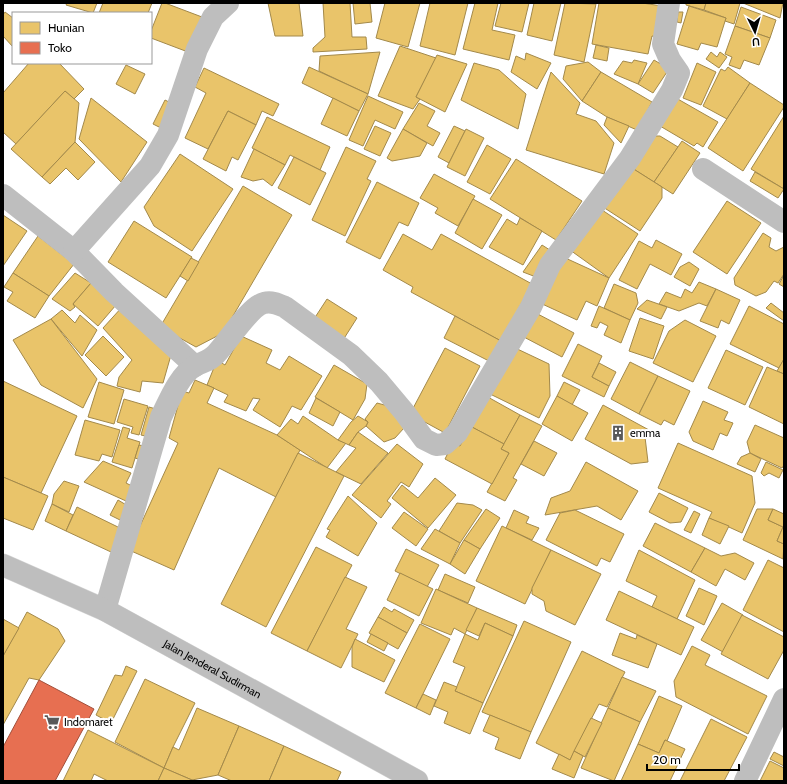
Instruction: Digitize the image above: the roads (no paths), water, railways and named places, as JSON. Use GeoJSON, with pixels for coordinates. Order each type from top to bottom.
{"type":"FeatureCollection","features":[{"type":"Feature","properties":{"kind":"main road"},"geometry":{"type":"LineString","coordinates":[[207,3],[208,28]]}},
{"type":"Feature","properties":{"kind":"main road"},"geometry":{"type":"LineString","coordinates":[[74,251],[150,166],[168,135],[197,49],[213,16],[228,3]]}},
{"type":"Feature","properties":{"kind":"main road"},"geometry":{"type":"LineString","coordinates":[[105,610],[161,417],[180,381],[195,366],[215,356],[251,311],[263,303],[275,302],[284,307],[351,355],[379,382],[424,439],[436,445],[445,444],[457,433],[531,307],[550,265],[630,158],[672,90],[679,73],[670,60],[663,44],[669,3]]}},
{"type":"Feature","properties":{"kind":"main road"},"geometry":{"type":"LineString","coordinates":[[703,169],[784,222]]}},
{"type":"Feature","properties":{"kind":"main road"},"geometry":{"type":"LineString","coordinates":[[3,195],[74,251],[114,292],[195,366]]}},
{"type":"Feature","properties":{"kind":"main road","name":"Jalan Jenderal Sudirman"},"geometry":{"type":"LineString","coordinates":[[3,565],[105,610],[417,781]]}},
{"type":"Feature","properties":{"kind":"main road"},"geometry":{"type":"LineString","coordinates":[[745,781],[784,699]]}},
{"type":"Feature","properties":{"kind":"place","name":"emma"},"geometry":{"type":"Point","coordinates":[618,433]}},
{"type":"Feature","properties":{"kind":"place","name":"Indomaret"},"geometry":{"type":"Point","coordinates":[52,722]}}]}
